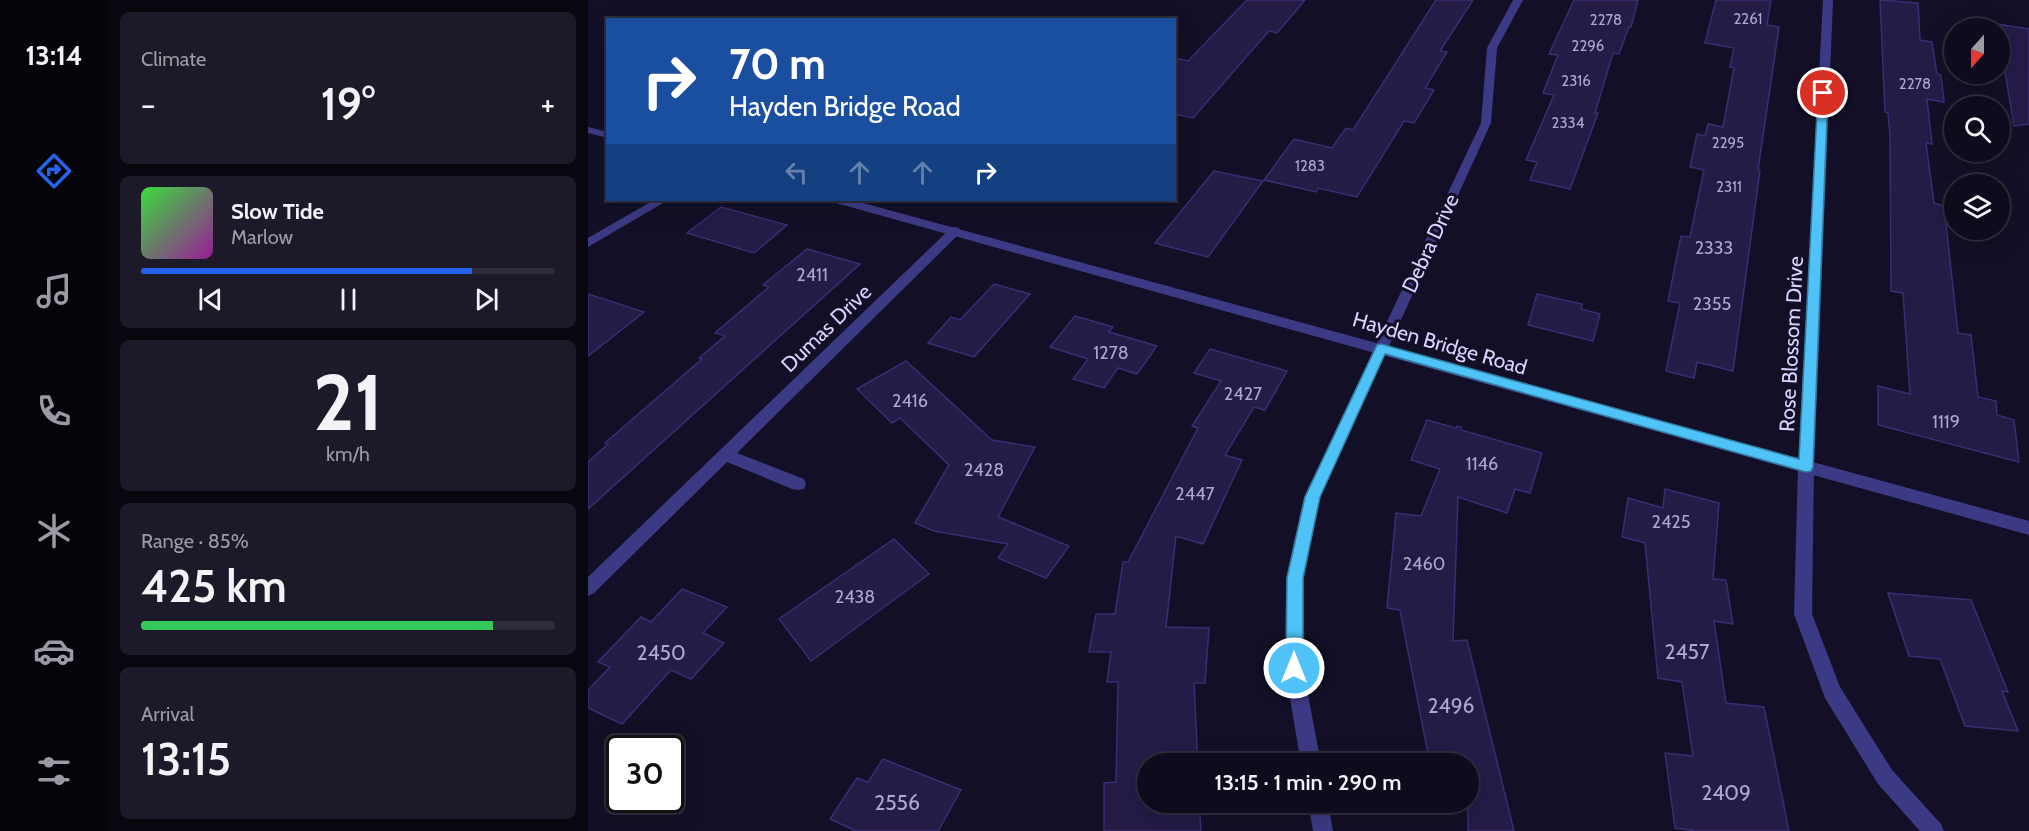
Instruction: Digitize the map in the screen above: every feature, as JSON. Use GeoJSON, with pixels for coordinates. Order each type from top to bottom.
{"type":"FeatureCollection","features":[{"type":"Feature","properties":{"kind":"street","name":"Debra Drive"},"geometry":{"type":"LineString","coordinates":[[1309,753],[1294,668],[1295,578],[1312,497],[1486,123],[1492,48],[1518,0]]}},
{"type":"Feature","properties":{"kind":"street","name":"Rose Blossom Drive"},"geometry":{"type":"LineString","coordinates":[[1828,0],[1806,467],[1803,614],[1832,692],[1885,777],[1934,831]]}},
{"type":"Feature","properties":{"kind":"street"},"geometry":{"type":"LineString","coordinates":[[588,130],[606,134]]}},
{"type":"Feature","properties":{"kind":"street"},"geometry":{"type":"LineString","coordinates":[[588,243],[660,201]]}},
{"type":"Feature","properties":{"kind":"street","name":"Hayden Bridge Road"},"geometry":{"type":"LineString","coordinates":[[844,201],[2029,528]]}},
{"type":"Feature","properties":{"kind":"street","name":"Dumas Drive"},"geometry":{"type":"LineString","coordinates":[[588,588],[955,231]]}},
{"type":"Feature","properties":{"kind":"street"},"geometry":{"type":"LineString","coordinates":[[725,455],[798,484]]}},
{"type":"Feature","properties":{"kind":"street"},"geometry":{"type":"LineString","coordinates":[[1320,813],[1323,831]]}},
{"type":"Feature","properties":{"kind":"building"},"geometry":{"type":"Polygon","coordinates":[[[1247,0],[1305,0],[1277,33],[1269,31],[1193,118],[1176,114],[1176,58],[1188,61],[1247,0]]]}},
{"type":"Feature","properties":{"kind":"building"},"geometry":{"type":"Polygon","coordinates":[[[1436,0],[1473,0],[1440,51],[1447,52],[1425,88],[1434,90],[1414,123],[1404,121],[1357,197],[1318,188],[1316,192],[1264,180],[1294,139],[1332,148],[1346,128],[1353,130],[1436,0]]]}},
{"type":"Feature","properties":{"kind":"building"},"geometry":{"type":"Polygon","coordinates":[[[1574,0],[1638,0],[1631,27],[1629,27],[1619,54],[1613,53],[1595,113],[1598,113],[1570,189],[1530,180],[1537,162],[1526,160],[1554,95],[1543,93],[1558,55],[1549,54],[1574,0]]]}},
{"type":"Feature","properties":{"kind":"building"},"geometry":{"type":"Polygon","coordinates":[[[1716,0],[1771,0],[1767,25],[1779,27],[1758,170],[1760,170],[1733,371],[1697,362],[1694,378],[1666,371],[1680,303],[1668,301],[1681,236],[1690,237],[1704,170],[1690,167],[1697,134],[1705,136],[1708,124],[1723,127],[1734,68],[1730,67],[1734,48],[1705,43],[1716,0]]]}},
{"type":"Feature","properties":{"kind":"building"},"geometry":{"type":"Polygon","coordinates":[[[1880,0],[1918,3],[1920,40],[1932,42],[1937,74],[1941,75],[1944,102],[1927,99],[1932,144],[1926,143],[1934,203],[1944,206],[1944,240],[1948,240],[1958,333],[1971,335],[1978,397],[1996,401],[1997,415],[2014,420],[2019,462],[1878,425],[1878,386],[1910,394],[1903,293],[1891,291],[1890,135],[1888,113],[1885,112],[1880,0]]]}},
{"type":"Feature","properties":{"kind":"building"},"geometry":{"type":"Polygon","coordinates":[[[2010,26],[2029,29],[2029,124],[2014,126],[2007,84],[2010,84],[2010,26]]]}},
{"type":"Feature","properties":{"kind":"building"},"geometry":{"type":"Polygon","coordinates":[[[1214,171],[1263,181],[1208,257],[1155,243],[1214,171]]]}},
{"type":"Feature","properties":{"kind":"building"},"geometry":{"type":"Polygon","coordinates":[[[721,207],[787,225],[754,253],[687,233],[721,207]]]}},
{"type":"Feature","properties":{"kind":"building"},"geometry":{"type":"Polygon","coordinates":[[[807,249],[860,264],[588,509],[588,462],[608,444],[605,443],[702,359],[699,358],[725,336],[715,333],[769,287],[763,285],[807,249]]]}},
{"type":"Feature","properties":{"kind":"building"},"geometry":{"type":"Polygon","coordinates":[[[994,284],[1030,294],[974,357],[928,343],[951,317],[960,320],[994,284]]]}},
{"type":"Feature","properties":{"kind":"building"},"geometry":{"type":"Polygon","coordinates":[[[588,294],[644,312],[588,356],[588,294]]]}},
{"type":"Feature","properties":{"kind":"building"},"geometry":{"type":"Polygon","coordinates":[[[1537,294],[1582,304],[1581,309],[1600,314],[1593,341],[1528,325],[1537,294]]]}},
{"type":"Feature","properties":{"kind":"building"},"geometry":{"type":"Polygon","coordinates":[[[1075,316],[1113,327],[1109,332],[1157,346],[1137,374],[1118,368],[1104,388],[1073,379],[1088,359],[1050,347],[1075,316]]]}},
{"type":"Feature","properties":{"kind":"building"},"geometry":{"type":"Polygon","coordinates":[[[1210,349],[1287,371],[1265,410],[1254,407],[1225,455],[1242,460],[1203,544],[1176,536],[1166,627],[1209,628],[1205,683],[1194,683],[1197,753],[1137,753],[1137,813],[1200,813],[1201,831],[1104,831],[1104,783],[1116,782],[1118,682],[1107,682],[1111,652],[1089,652],[1096,614],[1115,614],[1123,562],[1128,562],[1198,428],[1192,426],[1221,381],[1194,373],[1210,349]]]}},
{"type":"Feature","properties":{"kind":"building"},"geometry":{"type":"Polygon","coordinates":[[[906,361],[992,440],[1035,447],[998,517],[1069,546],[1046,578],[998,558],[1008,544],[934,531],[915,523],[949,465],[900,418],[892,423],[857,389],[906,361]]]}},
{"type":"Feature","properties":{"kind":"building"},"geometry":{"type":"Polygon","coordinates":[[[1427,420],[1456,428],[1461,427],[1461,430],[1542,453],[1530,493],[1515,489],[1507,513],[1458,497],[1453,641],[1467,640],[1514,831],[1468,831],[1468,813],[1479,813],[1479,753],[1428,753],[1400,610],[1387,608],[1396,513],[1421,516],[1440,469],[1411,460],[1427,420]]]}},
{"type":"Feature","properties":{"kind":"building"},"geometry":{"type":"Polygon","coordinates":[[[1665,489],[1719,503],[1713,579],[1726,580],[1733,624],[1714,621],[1726,703],[1764,707],[1789,831],[1697,831],[1675,828],[1665,753],[1693,756],[1682,682],[1658,678],[1645,543],[1622,537],[1628,498],[1663,508],[1665,489]]]}},
{"type":"Feature","properties":{"kind":"building"},"geometry":{"type":"Polygon","coordinates":[[[894,539],[929,574],[811,661],[779,619],[894,539]]]}},
{"type":"Feature","properties":{"kind":"building"},"geometry":{"type":"Polygon","coordinates":[[[682,589],[727,607],[703,633],[724,643],[691,679],[671,670],[622,724],[588,708],[588,690],[610,667],[598,662],[641,617],[651,622],[682,589]]]}},
{"type":"Feature","properties":{"kind":"building"},"geometry":{"type":"Polygon","coordinates":[[[1888,593],[1971,600],[2008,692],[2002,691],[2018,731],[1965,726],[1940,659],[1909,656],[1888,593]]]}},
{"type":"Feature","properties":{"kind":"building"},"geometry":{"type":"Polygon","coordinates":[[[883,759],[961,790],[938,831],[856,831],[830,819],[857,778],[868,782],[883,759]]]}},
{"type":"Feature","properties":{"kind":"route"},"geometry":{"type":"LineString","coordinates":[[1294,668],[1295,578],[1312,497],[1381,348],[1806,467],[1823,93]]}}]}
